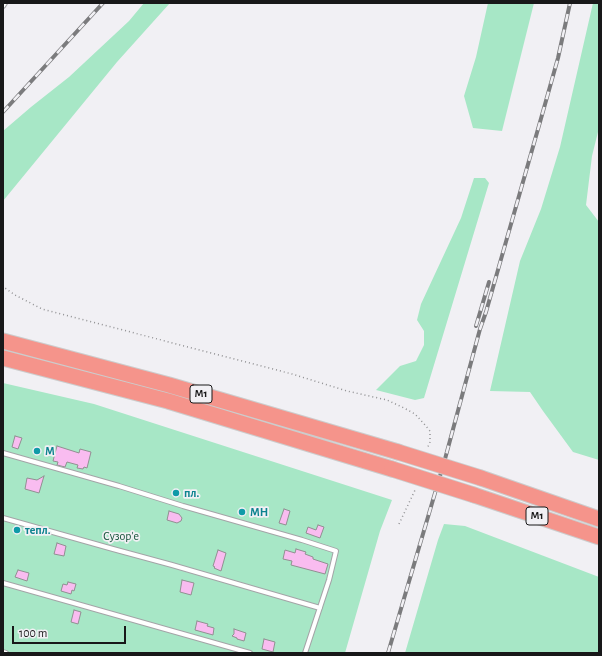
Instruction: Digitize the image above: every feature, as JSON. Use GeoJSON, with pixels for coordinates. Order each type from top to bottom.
{"type":"FeatureCollection","features":[{"type":"Feature","properties":{"kind":"highway","name":"М1"},"geometry":{"type":"LineString","coordinates":[[3,342],[169,385],[398,452],[481,478],[599,519]]}},
{"type":"Feature","properties":{"kind":"highway","name":"М1"},"geometry":{"type":"LineString","coordinates":[[3,358],[168,401],[392,469],[599,537]]}},
{"type":"Feature","properties":{"kind":"lane"},"geometry":{"type":"LineString","coordinates":[[3,453],[336,551],[329,580],[305,653]]}},
{"type":"Feature","properties":{"kind":"lane"},"geometry":{"type":"LineString","coordinates":[[3,518],[172,564],[320,608]]}},
{"type":"Feature","properties":{"kind":"lane"},"geometry":{"type":"LineString","coordinates":[[3,583],[250,653]]}},
{"type":"Feature","properties":{"kind":"path"},"geometry":{"type":"LineString","coordinates":[[3,286],[15,295],[42,309],[292,374],[347,391],[387,400],[415,414],[425,425],[430,431],[430,442],[428,449]]}},
{"type":"Feature","properties":{"kind":"path"},"geometry":{"type":"LineString","coordinates":[[399,524],[418,483]]}},
{"type":"Feature","properties":{"kind":"green space"},"geometry":{"type":"Polygon","coordinates":[[[144,3],[170,3],[117,62],[3,201],[3,131],[69,77],[129,21],[144,3]]]}},
{"type":"Feature","properties":{"kind":"green space"},"geometry":{"type":"Polygon","coordinates":[[[488,3],[534,3],[502,131],[473,128],[464,96],[476,57],[488,3]]]}},
{"type":"Feature","properties":{"kind":"green space"},"geometry":{"type":"Polygon","coordinates":[[[593,3],[599,3],[599,128],[592,156],[586,205],[599,222],[599,460],[573,452],[530,392],[490,391],[520,261],[541,209],[560,147],[593,3]]]}},
{"type":"Feature","properties":{"kind":"green space"},"geometry":{"type":"Polygon","coordinates":[[[474,178],[485,178],[489,183],[424,398],[415,400],[376,390],[400,366],[416,361],[424,345],[424,331],[417,320],[421,304],[461,218],[474,178]]]}},
{"type":"Feature","properties":{"kind":"green space","name":"Сузорʼе"},"geometry":{"type":"Polygon","coordinates":[[[3,383],[94,404],[392,500],[380,531],[345,653],[3,653],[3,383]]]}},
{"type":"Feature","properties":{"kind":"green space"},"geometry":{"type":"Polygon","coordinates":[[[444,524],[465,526],[599,577],[599,653],[405,653],[444,524]]]}},
{"type":"Feature","properties":{"kind":"building"},"geometry":{"type":"Polygon","coordinates":[[[15,436],[22,438],[18,449],[12,447],[15,436]]]}},
{"type":"Feature","properties":{"kind":"building"},"geometry":{"type":"Polygon","coordinates":[[[57,446],[79,453],[80,449],[91,452],[87,468],[77,468],[78,465],[67,462],[65,467],[57,465],[58,462],[53,461],[57,446]]]}},
{"type":"Feature","properties":{"kind":"building"},"geometry":{"type":"Polygon","coordinates":[[[44,476],[39,493],[25,489],[27,478],[37,480],[44,476]]]}},
{"type":"Feature","properties":{"kind":"building"},"geometry":{"type":"Polygon","coordinates":[[[284,509],[290,511],[286,525],[279,523],[284,509]]]}},
{"type":"Feature","properties":{"kind":"building"},"geometry":{"type":"Polygon","coordinates":[[[169,511],[179,514],[182,518],[181,521],[177,523],[167,520],[169,511]]]}},
{"type":"Feature","properties":{"kind":"building"},"geometry":{"type":"Polygon","coordinates":[[[318,525],[324,527],[320,538],[306,533],[308,527],[316,530],[318,525]]]}},
{"type":"Feature","properties":{"kind":"building"},"geometry":{"type":"Polygon","coordinates":[[[57,543],[66,546],[64,556],[54,554],[57,543]]]}},
{"type":"Feature","properties":{"kind":"building"},"geometry":{"type":"Polygon","coordinates":[[[296,549],[306,552],[305,554],[313,557],[313,559],[328,564],[325,574],[291,565],[292,561],[283,559],[285,550],[295,553],[296,549]]]}},
{"type":"Feature","properties":{"kind":"building"},"geometry":{"type":"Polygon","coordinates":[[[218,550],[226,553],[221,571],[213,566],[218,550]]]}},
{"type":"Feature","properties":{"kind":"building"},"geometry":{"type":"Polygon","coordinates":[[[18,570],[29,573],[27,581],[15,577],[18,570]]]}},
{"type":"Feature","properties":{"kind":"building"},"geometry":{"type":"Polygon","coordinates":[[[182,580],[194,583],[191,595],[180,592],[182,580]]]}},
{"type":"Feature","properties":{"kind":"building"},"geometry":{"type":"Polygon","coordinates":[[[68,582],[76,584],[74,591],[72,590],[71,594],[61,591],[63,584],[67,585],[68,582]]]}},
{"type":"Feature","properties":{"kind":"building"},"geometry":{"type":"Polygon","coordinates":[[[74,610],[81,612],[78,624],[71,622],[74,610]]]}},
{"type":"Feature","properties":{"kind":"building"},"geometry":{"type":"Polygon","coordinates":[[[197,621],[208,624],[207,626],[214,628],[213,635],[195,630],[197,621]]]}},
{"type":"Feature","properties":{"kind":"building"},"geometry":{"type":"Polygon","coordinates":[[[234,629],[246,633],[244,641],[232,636],[234,634],[234,629]]]}},
{"type":"Feature","properties":{"kind":"building"},"geometry":{"type":"Polygon","coordinates":[[[264,639],[275,642],[273,652],[262,649],[264,639]]]}},
{"type":"Feature","properties":{"kind":"railway"},"geometry":{"type":"LineString","coordinates":[[3,112],[103,3]]}},
{"type":"Feature","properties":{"kind":"railway"},"geometry":{"type":"LineString","coordinates":[[388,653],[445,459],[480,329],[558,58],[570,3]]}},
{"type":"Feature","properties":{"kind":"railway"},"geometry":{"type":"LineString","coordinates":[[476,326],[489,282]]}},
{"type":"Feature","properties":{"kind":"place","name":"М"},"geometry":{"type":"Point","coordinates":[37,451]}},
{"type":"Feature","properties":{"kind":"place","name":"пл."},"geometry":{"type":"Point","coordinates":[176,493]}},
{"type":"Feature","properties":{"kind":"place","name":"МН"},"geometry":{"type":"Point","coordinates":[242,512]}},
{"type":"Feature","properties":{"kind":"place","name":"тепл."},"geometry":{"type":"Point","coordinates":[17,530]}}]}
